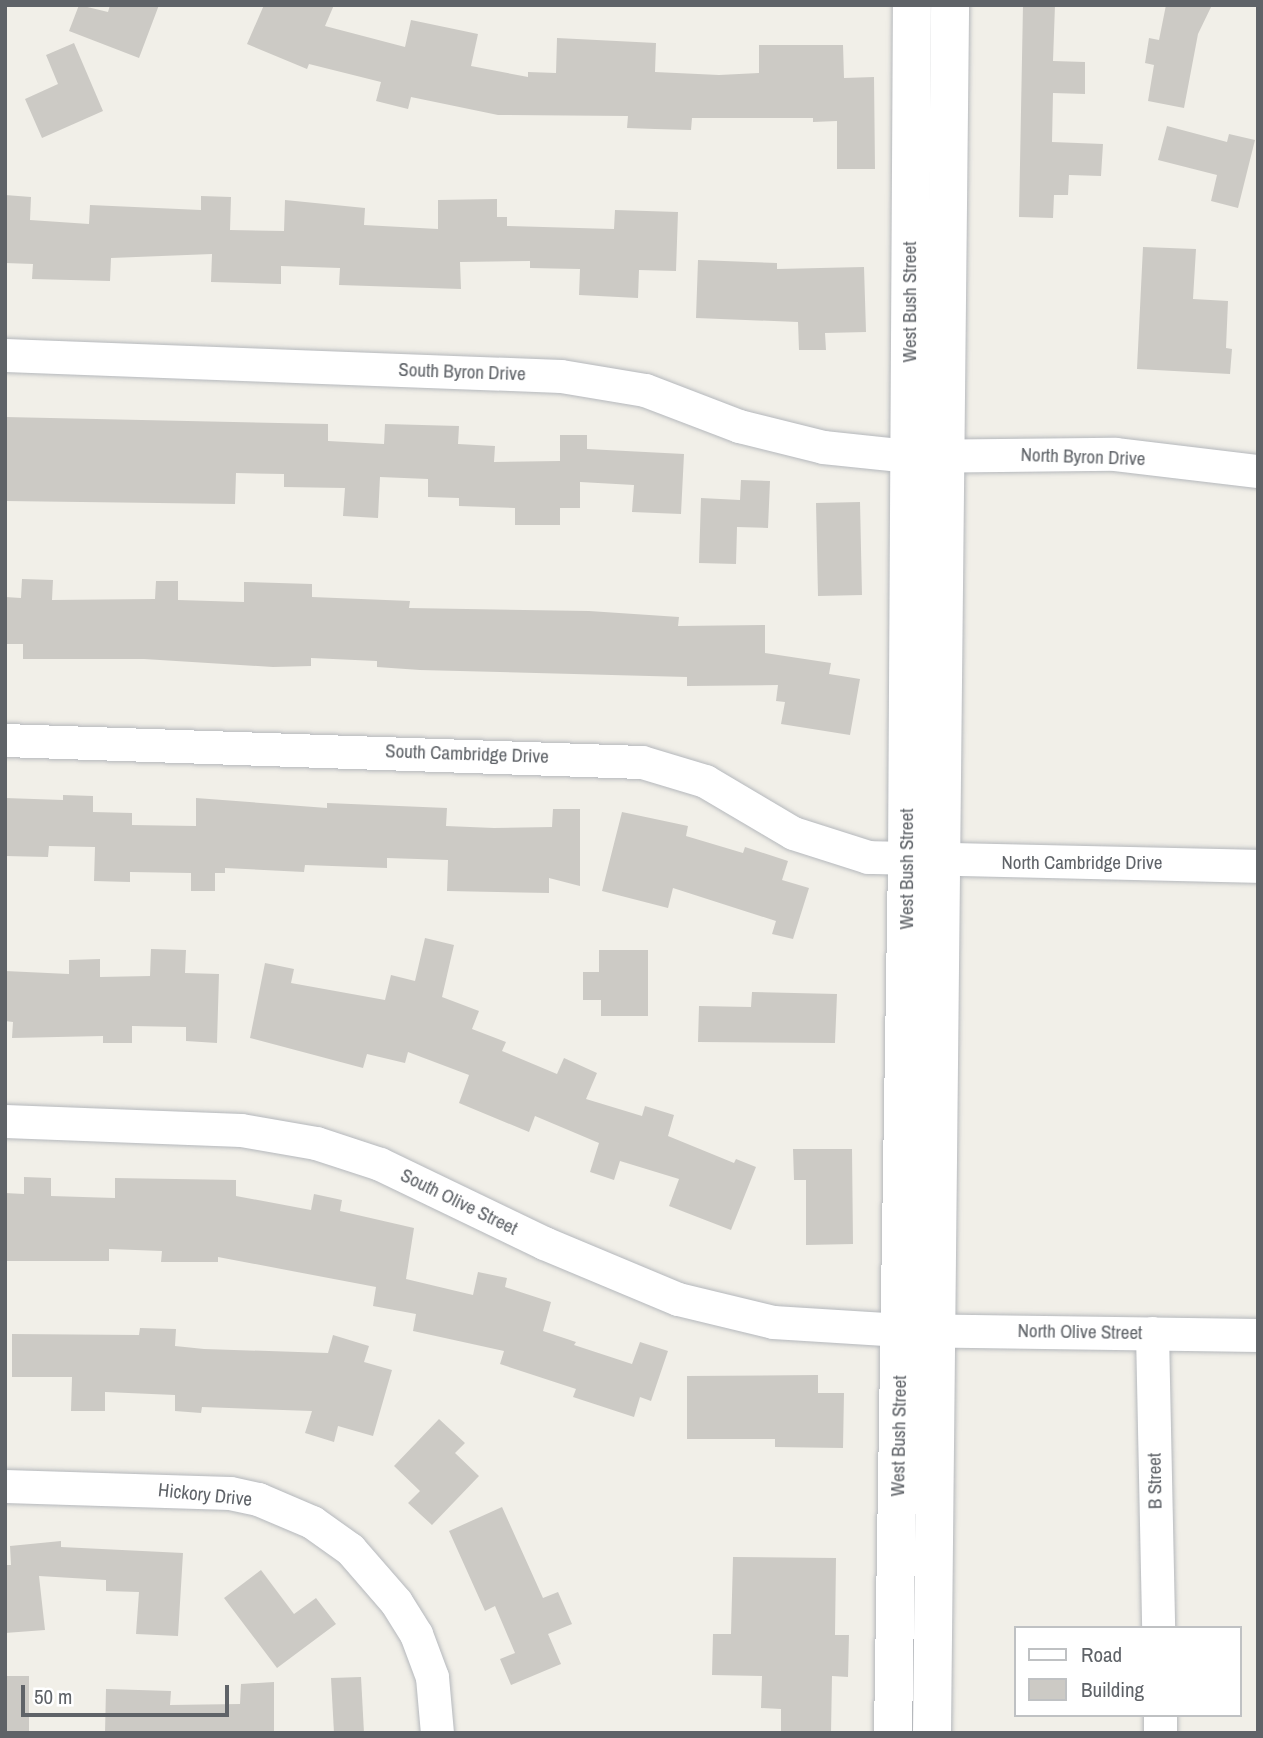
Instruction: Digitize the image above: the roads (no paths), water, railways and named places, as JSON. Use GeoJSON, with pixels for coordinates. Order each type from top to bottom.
{"type":"FeatureCollection","features":[{"type":"Feature","properties":{"kind":"main road","name":"West Bush Street"},"geometry":{"type":"LineString","coordinates":[[912,5],[927,456],[925,862],[939,1330],[932,1733]]}},
{"type":"Feature","properties":{"kind":"main road","name":"West Bush Street"},"geometry":{"type":"LineString","coordinates":[[927,456],[950,5]]}},
{"type":"Feature","properties":{"kind":"main road","name":"West Bush Street"},"geometry":{"type":"LineString","coordinates":[[893,1733],[901,1330],[925,862]]}},
{"type":"Feature","properties":{"kind":"street","name":"South Byron Drive"},"geometry":{"type":"LineString","coordinates":[[5,355],[595,379],[670,397],[784,440],[927,456]]}},
{"type":"Feature","properties":{"kind":"street","name":"North Byron Drive"},"geometry":{"type":"LineString","coordinates":[[927,456],[1115,454],[1258,471]]}},
{"type":"Feature","properties":{"kind":"street","name":"South Cambridge Drive"},"geometry":{"type":"LineString","coordinates":[[5,740],[642,762],[705,781],[793,833],[829,848],[925,862]]}},
{"type":"Feature","properties":{"kind":"street","name":"North Cambridge Drive"},"geometry":{"type":"LineString","coordinates":[[925,862],[1258,866]]}},
{"type":"Feature","properties":{"kind":"street","name":"South Olive Street"},"geometry":{"type":"LineString","coordinates":[[5,1121],[242,1130],[316,1143],[380,1164],[544,1243],[689,1303],[773,1322],[901,1330]]}},
{"type":"Feature","properties":{"kind":"street","name":"North Olive Street"},"geometry":{"type":"LineString","coordinates":[[901,1330],[1258,1335]]}},
{"type":"Feature","properties":{"kind":"street","name":"B Street"},"geometry":{"type":"LineString","coordinates":[[1152,1333],[1158,1626]]}},
{"type":"Feature","properties":{"kind":"street","name":"Hickory Drive"},"geometry":{"type":"LineString","coordinates":[[5,1486],[230,1493],[258,1499],[312,1522],[350,1549],[396,1602],[416,1634],[432,1678],[438,1733]]}}]}
